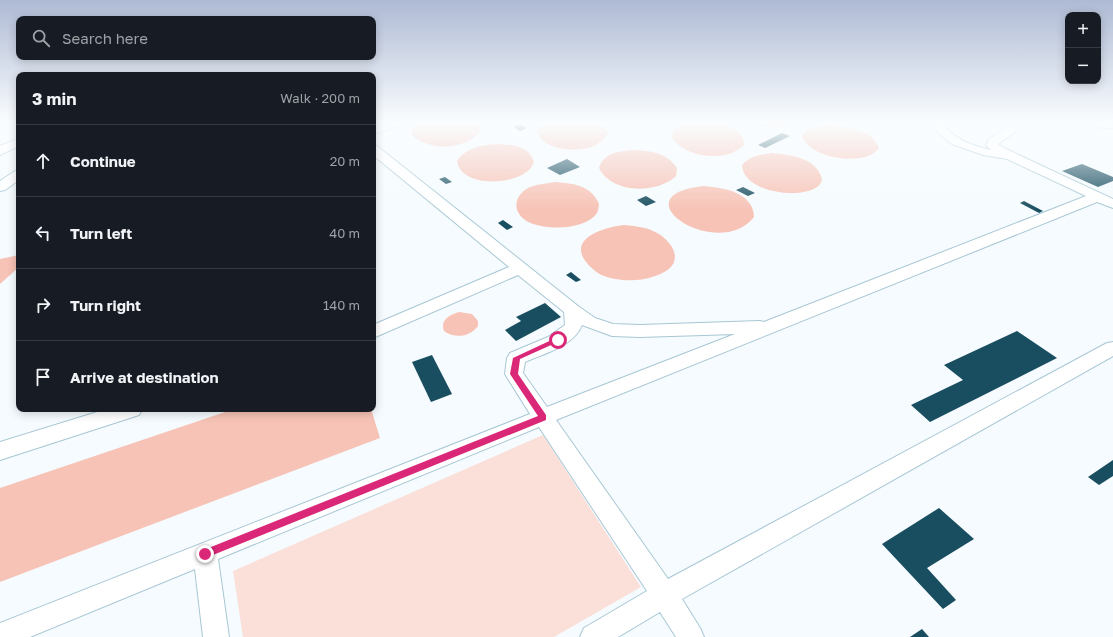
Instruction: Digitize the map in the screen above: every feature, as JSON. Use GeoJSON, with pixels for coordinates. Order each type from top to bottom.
{"type":"FeatureCollection","features":[{"type":"Feature","properties":{"kind":"lane"},"geometry":{"type":"LineString","coordinates":[[376,152],[572,310],[589,322],[612,330],[640,331],[772,326]]}},
{"type":"Feature","properties":{"kind":"lane"},"geometry":{"type":"LineString","coordinates":[[983,152],[1014,158]]}},
{"type":"Feature","properties":{"kind":"lane"},"geometry":{"type":"LineString","coordinates":[[1002,152],[1105,200]]}},
{"type":"Feature","properties":{"kind":"lane"},"geometry":{"type":"LineString","coordinates":[[0,187],[16,176]]}},
{"type":"Feature","properties":{"kind":"lane"},"geometry":{"type":"LineString","coordinates":[[0,636],[772,326],[1105,200]]}},
{"type":"Feature","properties":{"kind":"lane"},"geometry":{"type":"LineString","coordinates":[[376,331],[520,268]]}},
{"type":"Feature","properties":{"kind":"lane"},"geometry":{"type":"LineString","coordinates":[[572,310],[574,319],[572,328],[558,340],[516,358],[514,374],[691,637]]}},
{"type":"Feature","properties":{"kind":"lane"},"geometry":{"type":"LineString","coordinates":[[593,637],[664,595],[1113,348]]}},
{"type":"Feature","properties":{"kind":"lane"},"geometry":{"type":"LineString","coordinates":[[0,451],[123,412]]}},
{"type":"Feature","properties":{"kind":"lane"},"geometry":{"type":"LineString","coordinates":[[205,554],[216,637]]}},
{"type":"Feature","properties":{"kind":"shaded area"},"geometry":{"type":"Polygon","coordinates":[[[467,152],[526,152],[532,157],[534,162],[530,169],[522,175],[512,179],[501,181],[478,180],[468,176],[461,170],[457,161],[467,152]]]}},
{"type":"Feature","properties":{"kind":"shaded area"},"geometry":{"type":"Polygon","coordinates":[[[651,152],[664,156],[677,168],[676,176],[668,182],[647,188],[624,187],[614,183],[605,177],[599,168],[605,159],[613,153],[651,152]]]}},
{"type":"Feature","properties":{"kind":"shaded area"},"geometry":{"type":"Polygon","coordinates":[[[691,152],[735,152],[717,156],[696,154],[691,152]]]}},
{"type":"Feature","properties":{"kind":"shaded area"},"geometry":{"type":"Polygon","coordinates":[[[819,152],[875,152],[862,158],[850,159],[837,158],[819,152]]]}},
{"type":"Feature","properties":{"kind":"shaded area"},"geometry":{"type":"Polygon","coordinates":[[[772,153],[787,155],[809,162],[819,173],[822,180],[821,183],[818,187],[808,191],[785,193],[773,191],[751,182],[745,174],[742,165],[759,155],[772,153]]]}},
{"type":"Feature","properties":{"kind":"shaded area"},"geometry":{"type":"Polygon","coordinates":[[[557,182],[577,185],[592,193],[599,204],[597,213],[591,219],[573,226],[541,226],[532,224],[525,220],[518,212],[516,207],[518,198],[521,194],[530,187],[557,182]]]}},
{"type":"Feature","properties":{"kind":"shaded area"},"geometry":{"type":"Polygon","coordinates":[[[704,186],[728,190],[743,197],[749,202],[754,217],[738,229],[718,233],[699,230],[682,222],[671,212],[669,201],[679,192],[704,186]]]}},
{"type":"Feature","properties":{"kind":"shaded area"},"geometry":{"type":"Polygon","coordinates":[[[624,225],[649,229],[667,241],[672,247],[675,256],[673,264],[668,270],[650,278],[619,280],[600,274],[594,270],[585,260],[581,252],[582,244],[594,233],[604,229],[624,225]]]}},
{"type":"Feature","properties":{"kind":"shaded area"},"geometry":{"type":"Polygon","coordinates":[[[16,256],[16,270],[0,284],[0,259],[16,256]]]}},
{"type":"Feature","properties":{"kind":"shaded area"},"geometry":{"type":"Polygon","coordinates":[[[459,312],[472,314],[478,321],[478,326],[467,335],[457,336],[448,334],[444,331],[444,321],[446,318],[459,312]]]}},
{"type":"Feature","properties":{"kind":"shaded area"},"geometry":{"type":"Polygon","coordinates":[[[225,412],[372,412],[380,438],[0,582],[0,488],[225,412]]]}},
{"type":"Feature","properties":{"kind":"shaded area"},"geometry":{"type":"Polygon","coordinates":[[[543,435],[641,587],[554,637],[243,637],[233,571],[543,435]]]}},
{"type":"Feature","properties":{"kind":"building"},"geometry":{"type":"Polygon","coordinates":[[[567,159],[580,167],[560,175],[547,168],[567,159]]]}},
{"type":"Feature","properties":{"kind":"building"},"geometry":{"type":"Polygon","coordinates":[[[1082,164],[1113,177],[1113,181],[1098,187],[1062,171],[1082,164]]]}},
{"type":"Feature","properties":{"kind":"building"},"geometry":{"type":"Polygon","coordinates":[[[445,177],[452,182],[446,184],[439,179],[445,177]]]}},
{"type":"Feature","properties":{"kind":"building"},"geometry":{"type":"Polygon","coordinates":[[[743,187],[755,193],[748,196],[736,190],[743,187]]]}},
{"type":"Feature","properties":{"kind":"building"},"geometry":{"type":"Polygon","coordinates":[[[646,196],[656,202],[646,206],[637,200],[646,196]]]}},
{"type":"Feature","properties":{"kind":"building"},"geometry":{"type":"Polygon","coordinates":[[[1024,201],[1043,211],[1039,213],[1020,203],[1024,201]]]}},
{"type":"Feature","properties":{"kind":"building"},"geometry":{"type":"Polygon","coordinates":[[[503,220],[513,227],[507,230],[498,223],[503,220]]]}},
{"type":"Feature","properties":{"kind":"building"},"geometry":{"type":"Polygon","coordinates":[[[571,272],[581,280],[576,282],[566,275],[571,272]]]}},
{"type":"Feature","properties":{"kind":"building"},"geometry":{"type":"Polygon","coordinates":[[[545,303],[561,317],[516,341],[505,330],[521,321],[516,317],[545,303]]]}},
{"type":"Feature","properties":{"kind":"building"},"geometry":{"type":"Polygon","coordinates":[[[1017,331],[1057,358],[930,422],[911,405],[963,380],[944,365],[1017,331]]]}},
{"type":"Feature","properties":{"kind":"building"},"geometry":{"type":"Polygon","coordinates":[[[432,355],[452,394],[431,402],[412,362],[432,355]]]}},
{"type":"Feature","properties":{"kind":"building"},"geometry":{"type":"Polygon","coordinates":[[[1113,460],[1113,476],[1099,485],[1088,477],[1113,460]]]}},
{"type":"Feature","properties":{"kind":"building"},"geometry":{"type":"Polygon","coordinates":[[[939,508],[974,539],[927,568],[956,600],[943,609],[882,544],[939,508]]]}},
{"type":"Feature","properties":{"kind":"building"},"geometry":{"type":"Polygon","coordinates":[[[922,629],[929,637],[910,637],[922,629]]]}},
{"type":"Feature","properties":{"kind":"route"},"geometry":{"type":"LineString","coordinates":[[205,554],[543,417],[514,374],[516,358],[558,340]]}}]}
